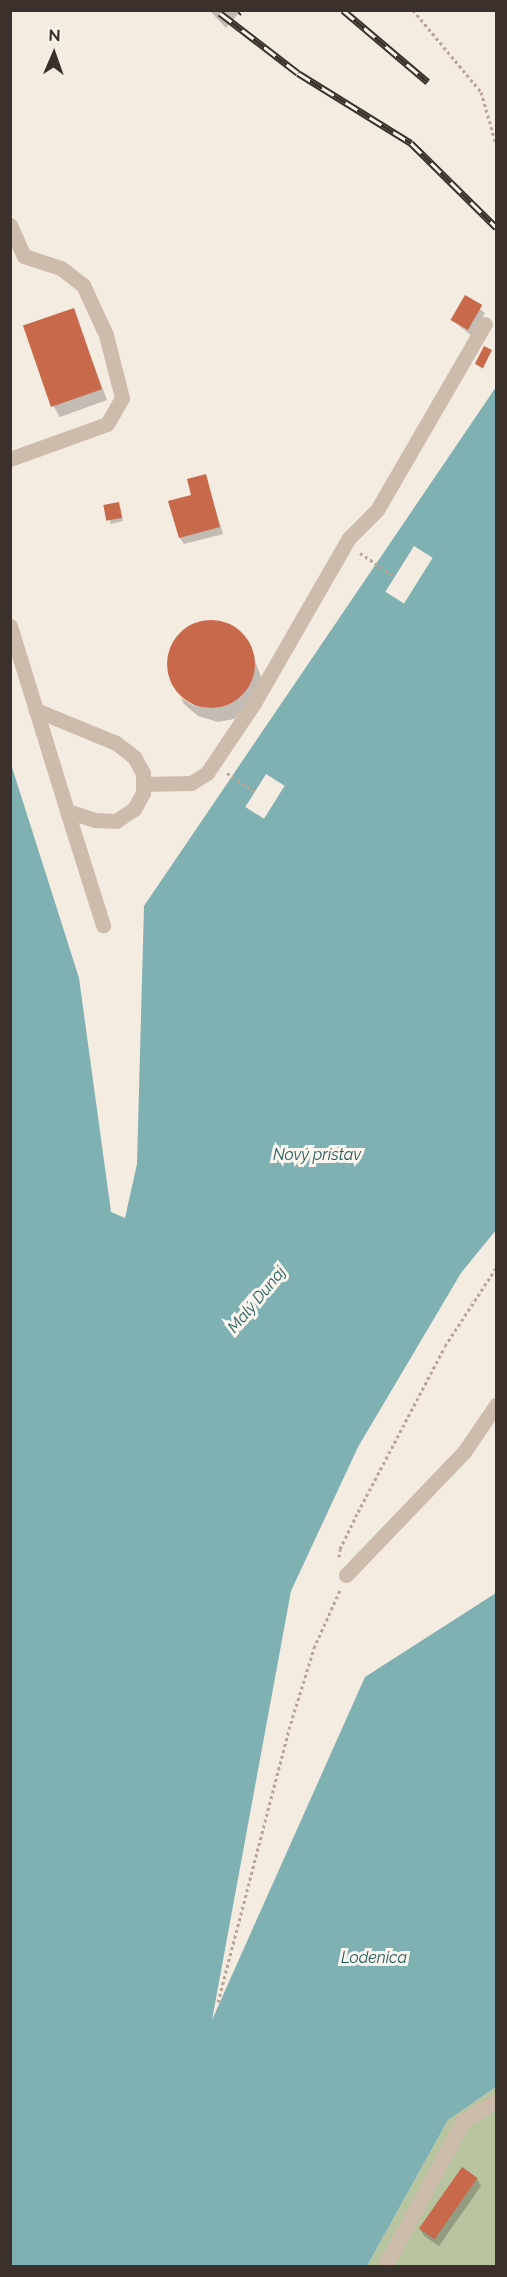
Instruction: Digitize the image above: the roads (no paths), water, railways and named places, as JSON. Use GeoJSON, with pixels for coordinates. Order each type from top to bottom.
{"type":"FeatureCollection","features":[{"type":"Feature","properties":{"kind":"lane"},"geometry":{"type":"LineString","coordinates":[[10,225],[24,256],[61,268],[83,285],[106,335],[122,398],[107,424],[10,459]]}},
{"type":"Feature","properties":{"kind":"lane"},"geometry":{"type":"LineString","coordinates":[[143,784],[191,783],[207,773],[255,703],[349,538],[377,510],[485,324]]}},
{"type":"Feature","properties":{"kind":"lane"},"geometry":{"type":"LineString","coordinates":[[10,626],[67,811],[74,844],[102,925]]}},
{"type":"Feature","properties":{"kind":"lane"},"geometry":{"type":"LineString","coordinates":[[36,710],[116,743],[134,757],[143,773],[143,793],[134,809],[116,821],[95,820],[67,811]]}},
{"type":"Feature","properties":{"kind":"lane"},"geometry":{"type":"LineString","coordinates":[[346,1575],[464,1452],[496,1405]]}},
{"type":"Feature","properties":{"kind":"lane"},"geometry":{"type":"LineString","coordinates":[[385,2266],[463,2121],[496,2101]]}},
{"type":"Feature","properties":{"kind":"water"},"geometry":{"type":"Polygon","coordinates":[[[496,387],[496,1230],[461,1273],[358,1447],[291,1591],[212,2020],[365,1677],[496,1593],[496,2087],[448,2120],[367,2266],[11,2266],[10,761],[79,978],[111,1212],[125,1218],[137,1164],[144,906],[496,387]]]}},
{"type":"Feature","properties":{"kind":"railway"},"geometry":{"type":"LineString","coordinates":[[240,10],[243,13]]}},
{"type":"Feature","properties":{"kind":"railway"},"geometry":{"type":"LineString","coordinates":[[343,10],[428,82]]}},
{"type":"Feature","properties":{"kind":"railway"},"geometry":{"type":"LineString","coordinates":[[220,13],[298,73],[411,143],[496,227]]}},
{"type":"Feature","properties":{"kind":"water label","name":"Nový prístav"},"geometry":{"type":"Point","coordinates":[317,1155]}},
{"type":"Feature","properties":{"kind":"water label","name":"Malý Dunaj"},"geometry":{"type":"Point","coordinates":[257,1300]}},
{"type":"Feature","properties":{"kind":"water label","name":"Lodenica"},"geometry":{"type":"Point","coordinates":[374,1958]}}]}
